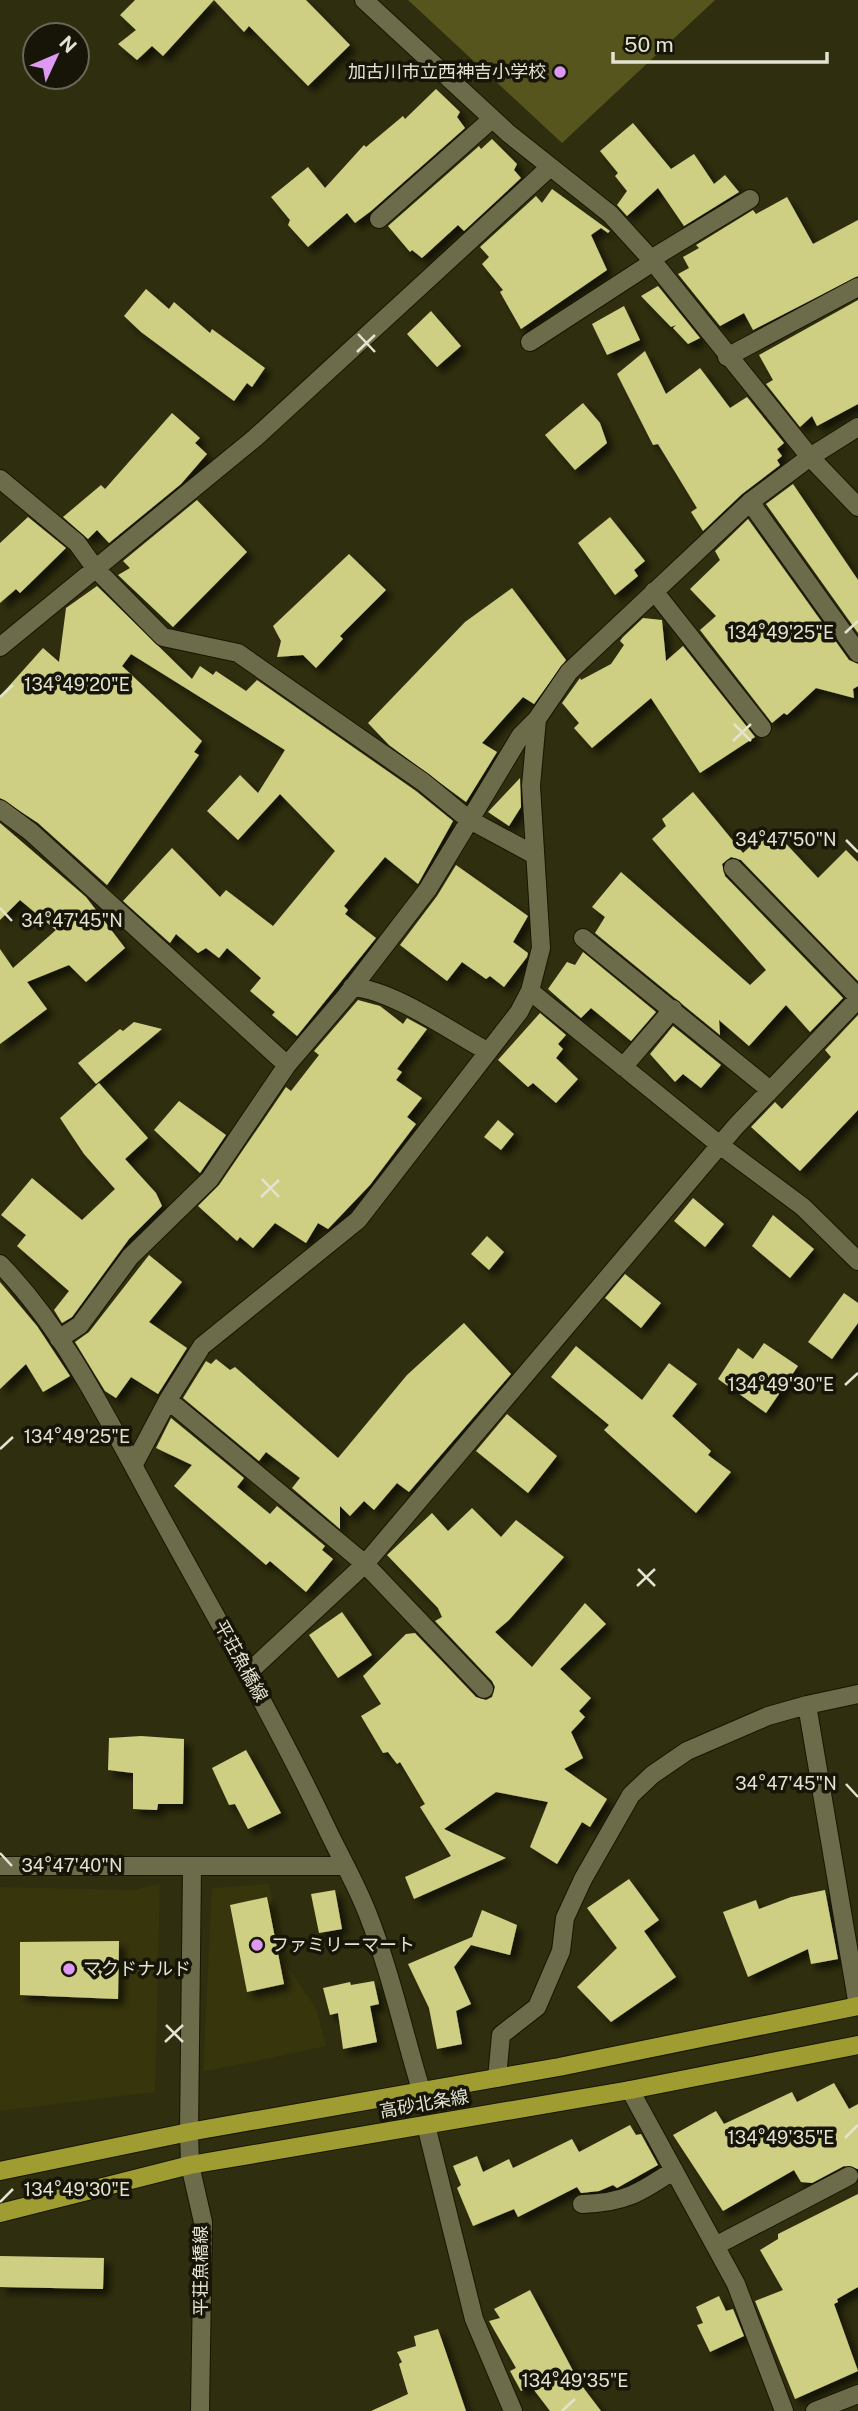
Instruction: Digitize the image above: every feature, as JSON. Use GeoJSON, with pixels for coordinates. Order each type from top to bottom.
{"type":"FeatureCollection","features":[{"type":"Feature","properties":{"kind":"main road","name":"高砂北条線"},"geometry":{"type":"LineString","coordinates":[[0,2171],[189,2132],[497,2078],[858,2006]]}},
{"type":"Feature","properties":{"kind":"main road","name":"高砂北条線"},"geometry":{"type":"LineString","coordinates":[[0,2213],[190,2165],[630,2090],[858,2045]]}},
{"type":"Feature","properties":{"kind":"street"},"geometry":{"type":"LineString","coordinates":[[364,0],[549,168],[610,214],[652,260],[727,357],[810,457],[858,507]]}},
{"type":"Feature","properties":{"kind":"street"},"geometry":{"type":"LineString","coordinates":[[379,219],[492,118]]}},
{"type":"Feature","properties":{"kind":"street"},"geometry":{"type":"LineString","coordinates":[[0,647],[255,438],[549,168]]}},
{"type":"Feature","properties":{"kind":"street"},"geometry":{"type":"LineString","coordinates":[[530,342],[652,260],[750,199]]}},
{"type":"Feature","properties":{"kind":"street"},"geometry":{"type":"LineString","coordinates":[[727,357],[858,287]]}},
{"type":"Feature","properties":{"kind":"street"},"geometry":{"type":"LineString","coordinates":[[59,1339],[80,1325],[130,1256],[210,1179],[287,1065],[352,987],[428,888],[521,735],[537,719],[569,671],[750,502],[810,457],[858,427]]}},
{"type":"Feature","properties":{"kind":"street"},"geometry":{"type":"LineString","coordinates":[[0,479],[77,543],[95,568],[163,637],[238,653],[401,766],[468,819],[533,854]]}},
{"type":"Feature","properties":{"kind":"street"},"geometry":{"type":"LineString","coordinates":[[750,502],[858,653]]}},
{"type":"Feature","properties":{"kind":"street"},"geometry":{"type":"LineString","coordinates":[[654,591],[762,728]]}},
{"type":"Feature","properties":{"kind":"street"},"geometry":{"type":"LineString","coordinates":[[134,1464],[202,1346],[358,1220],[519,1012],[530,991],[541,948],[533,854],[531,786],[537,719]]}},
{"type":"Feature","properties":{"kind":"street"},"geometry":{"type":"LineString","coordinates":[[0,809],[31,832],[287,1065]]}},
{"type":"Feature","properties":{"kind":"street"},"geometry":{"type":"LineString","coordinates":[[249,1672],[365,1564],[721,1146],[858,998],[733,868]]}},
{"type":"Feature","properties":{"kind":"street"},"geometry":{"type":"LineString","coordinates":[[583,938],[770,1090]]}},
{"type":"Feature","properties":{"kind":"street"},"geometry":{"type":"LineString","coordinates":[[352,987],[365,988],[394,1000],[487,1051]]}},
{"type":"Feature","properties":{"kind":"street"},"geometry":{"type":"LineString","coordinates":[[530,991],[721,1146],[803,1208],[858,1261]]}},
{"type":"Feature","properties":{"kind":"street"},"geometry":{"type":"LineString","coordinates":[[623,1067],[673,1009]]}},
{"type":"Feature","properties":{"kind":"street","name":"平荘魚橋線"},"geometry":{"type":"LineString","coordinates":[[0,1264],[24,1289],[59,1339],[134,1464],[249,1672],[345,1866],[382,1951],[421,2090]]}},
{"type":"Feature","properties":{"kind":"street"},"geometry":{"type":"LineString","coordinates":[[168,1401],[365,1564],[484,1689]]}},
{"type":"Feature","properties":{"kind":"street"},"geometry":{"type":"LineString","coordinates":[[497,2078],[502,2035],[537,2007],[561,1951],[565,1918],[583,1879],[631,1795],[652,1775],[687,1751],[768,1717],[858,1694]]}},
{"type":"Feature","properties":{"kind":"street"},"geometry":{"type":"LineString","coordinates":[[807,1705],[858,2006]]}},
{"type":"Feature","properties":{"kind":"street"},"geometry":{"type":"LineString","coordinates":[[0,1866],[345,1866]]}},
{"type":"Feature","properties":{"kind":"street","name":"平荘魚橋線"},"geometry":{"type":"LineString","coordinates":[[192,1868],[189,2132],[190,2165],[202,2222],[200,2411]]}},
{"type":"Feature","properties":{"kind":"street"},"geometry":{"type":"LineString","coordinates":[[630,2090],[736,2284],[784,2411]]}},
{"type":"Feature","properties":{"kind":"street"},"geometry":{"type":"LineString","coordinates":[[426,2125],[474,2319],[513,2411]]}},
{"type":"Feature","properties":{"kind":"street"},"geometry":{"type":"LineString","coordinates":[[582,2204],[607,2203],[635,2196],[674,2170]]}},
{"type":"Feature","properties":{"kind":"street"},"geometry":{"type":"LineString","coordinates":[[717,2245],[849,2176]]}},
{"type":"Feature","properties":{"kind":"street"},"geometry":{"type":"LineString","coordinates":[[815,2411],[858,2394]]}},
{"type":"Feature","properties":{"kind":"shaded area","name":"加古川市立西神吉小学校"},"geometry":{"type":"Polygon","coordinates":[[[408,0],[715,0],[562,143],[408,0]]]}},
{"type":"Feature","properties":{"kind":"shaded area","name":"マクドナルド"},"geometry":{"type":"Polygon","coordinates":[[[160,1884],[155,2092],[0,2111],[0,1887],[133,1890],[160,1884]]]}},
{"type":"Feature","properties":{"kind":"shaded area","name":"ファミリーマート"},"geometry":{"type":"Polygon","coordinates":[[[269,1884],[286,1965],[316,2008],[326,2046],[203,2072],[212,1888],[269,1884]]]}},
{"type":"Feature","properties":{"kind":"building"},"geometry":{"type":"Polygon","coordinates":[[[135,0],[214,0],[163,56],[152,46],[137,60],[118,44],[136,30],[120,15],[135,0]]]}},
{"type":"Feature","properties":{"kind":"building"},"geometry":{"type":"Polygon","coordinates":[[[214,0],[306,0],[350,45],[308,86],[249,26],[244,32],[214,0]]]}},
{"type":"Feature","properties":{"kind":"building"},"geometry":{"type":"Polygon","coordinates":[[[436,89],[460,112],[457,117],[465,128],[371,211],[355,223],[347,213],[308,247],[288,225],[290,220],[271,197],[308,167],[325,188],[364,145],[366,147],[403,116],[405,119],[436,89]]]}},
{"type":"Feature","properties":{"kind":"building"},"geometry":{"type":"Polygon","coordinates":[[[633,123],[671,169],[694,154],[714,184],[725,175],[739,192],[684,226],[658,188],[627,216],[617,205],[627,191],[615,176],[618,173],[600,151],[633,123]]]}},
{"type":"Feature","properties":{"kind":"building"},"geometry":{"type":"Polygon","coordinates":[[[492,139],[517,164],[514,170],[521,178],[464,231],[458,225],[422,258],[412,250],[410,252],[388,226],[479,146],[481,149],[492,139]]]}},
{"type":"Feature","properties":{"kind":"building"},"geometry":{"type":"Polygon","coordinates":[[[552,189],[610,231],[608,233],[601,228],[591,235],[607,270],[521,329],[500,292],[503,290],[482,264],[489,257],[480,247],[536,196],[542,203],[552,189]]]}},
{"type":"Feature","properties":{"kind":"building"},"geometry":{"type":"Polygon","coordinates":[[[787,197],[813,244],[858,220],[858,276],[753,330],[744,313],[720,326],[678,274],[689,268],[683,257],[699,248],[696,245],[753,210],[756,214],[787,197]]]}},
{"type":"Feature","properties":{"kind":"building"},"geometry":{"type":"Polygon","coordinates":[[[658,286],[700,338],[688,344],[673,328],[676,325],[671,327],[641,296],[658,286]]]}},
{"type":"Feature","properties":{"kind":"building"},"geometry":{"type":"Polygon","coordinates":[[[146,289],[169,309],[174,302],[210,333],[212,329],[265,368],[252,387],[247,383],[234,401],[141,332],[124,316],[146,289]]]}},
{"type":"Feature","properties":{"kind":"building"},"geometry":{"type":"Polygon","coordinates":[[[858,300],[858,404],[817,426],[812,416],[800,427],[766,384],[773,380],[759,355],[858,300]]]}},
{"type":"Feature","properties":{"kind":"building"},"geometry":{"type":"Polygon","coordinates":[[[624,306],[640,340],[607,355],[592,324],[624,306]]]}},
{"type":"Feature","properties":{"kind":"building"},"geometry":{"type":"Polygon","coordinates":[[[431,311],[461,346],[437,367],[407,334],[431,311]]]}},
{"type":"Feature","properties":{"kind":"building"},"geometry":{"type":"Polygon","coordinates":[[[645,351],[666,394],[700,368],[730,408],[747,397],[784,443],[777,449],[782,456],[777,460],[780,465],[742,494],[703,531],[691,512],[697,508],[658,444],[653,445],[617,374],[645,351]]]}},
{"type":"Feature","properties":{"kind":"building"},"geometry":{"type":"Polygon","coordinates":[[[583,403],[600,423],[607,443],[575,470],[545,435],[583,403]]]}},
{"type":"Feature","properties":{"kind":"building"},"geometry":{"type":"Polygon","coordinates":[[[172,413],[200,438],[195,443],[207,454],[181,484],[109,543],[97,530],[88,539],[63,517],[101,485],[105,489],[172,413]]]}},
{"type":"Feature","properties":{"kind":"building"},"geometry":{"type":"Polygon","coordinates":[[[793,484],[858,580],[858,633],[766,504],[793,484]]]}},
{"type":"Feature","properties":{"kind":"building"},"geometry":{"type":"Polygon","coordinates":[[[197,500],[247,552],[173,627],[118,575],[130,568],[123,561],[197,500]]]}},
{"type":"Feature","properties":{"kind":"building"},"geometry":{"type":"Polygon","coordinates":[[[28,517],[66,548],[20,593],[16,589],[0,603],[0,543],[28,517]]]}},
{"type":"Feature","properties":{"kind":"building"},"geometry":{"type":"Polygon","coordinates":[[[610,517],[645,561],[634,570],[638,576],[615,595],[578,543],[610,517]]]}},
{"type":"Feature","properties":{"kind":"building"},"geometry":{"type":"Polygon","coordinates":[[[748,519],[849,660],[858,664],[858,686],[853,689],[854,698],[816,688],[787,715],[784,713],[772,723],[700,630],[716,616],[690,589],[720,560],[715,551],[748,519]]]}},
{"type":"Feature","properties":{"kind":"building"},"geometry":{"type":"Polygon","coordinates":[[[349,554],[386,590],[340,636],[343,639],[316,668],[303,655],[277,657],[281,641],[273,626],[349,554]]]}},
{"type":"Feature","properties":{"kind":"building"},"geometry":{"type":"Polygon","coordinates":[[[97,586],[192,679],[200,666],[213,675],[216,671],[246,691],[257,680],[416,791],[453,821],[418,884],[385,857],[344,906],[348,910],[345,914],[376,938],[297,1036],[272,1015],[275,1012],[250,991],[261,978],[227,948],[219,958],[206,948],[198,953],[176,934],[170,943],[123,901],[172,848],[220,897],[226,890],[273,926],[335,851],[280,794],[238,840],[207,811],[240,775],[258,793],[285,750],[131,654],[122,666],[202,741],[194,752],[199,755],[107,885],[38,823],[0,798],[0,696],[43,648],[59,662],[66,608],[97,586]]]}},
{"type":"Feature","properties":{"kind":"building"},"geometry":{"type":"Polygon","coordinates":[[[512,588],[566,660],[534,704],[523,697],[482,743],[497,752],[466,802],[389,745],[368,723],[465,622],[512,588]]]}},
{"type":"Feature","properties":{"kind":"building"},"geometry":{"type":"Polygon","coordinates":[[[643,618],[662,620],[666,661],[683,646],[755,737],[700,773],[651,698],[592,748],[574,728],[579,723],[562,703],[580,678],[581,680],[611,664],[624,645],[620,641],[643,618]]]}},
{"type":"Feature","properties":{"kind":"building"},"geometry":{"type":"Polygon","coordinates":[[[520,778],[521,807],[509,826],[488,812],[520,778]]]}},
{"type":"Feature","properties":{"kind":"building"},"geometry":{"type":"Polygon","coordinates":[[[693,792],[743,853],[754,843],[756,845],[776,833],[818,878],[846,850],[858,862],[858,981],[741,860],[731,857],[722,864],[725,876],[843,998],[810,1032],[786,1005],[749,1046],[719,1020],[720,1035],[595,933],[605,917],[592,907],[621,872],[750,985],[766,970],[652,839],[666,826],[662,819],[693,792]]]}},
{"type":"Feature","properties":{"kind":"building"},"geometry":{"type":"Polygon","coordinates":[[[0,823],[86,897],[125,948],[86,982],[69,965],[27,982],[47,1009],[0,1044],[0,949],[13,968],[56,930],[20,900],[0,920],[0,823]]]}},
{"type":"Feature","properties":{"kind":"building"},"geometry":{"type":"Polygon","coordinates":[[[456,865],[528,916],[513,942],[528,953],[527,957],[504,987],[490,976],[486,979],[462,962],[447,981],[400,945],[437,896],[456,865]]]}},
{"type":"Feature","properties":{"kind":"building"},"geometry":{"type":"Polygon","coordinates":[[[583,952],[656,1012],[631,1041],[591,1008],[581,1018],[548,989],[567,962],[575,965],[583,952]]]}},
{"type":"Feature","properties":{"kind":"building"},"geometry":{"type":"Polygon","coordinates":[[[358,1000],[380,1006],[403,1024],[407,1018],[427,1029],[397,1069],[402,1072],[396,1080],[422,1098],[407,1117],[416,1124],[370,1185],[328,1229],[318,1223],[306,1243],[275,1223],[253,1248],[240,1237],[237,1241],[198,1206],[219,1185],[286,1087],[291,1091],[319,1055],[314,1051],[358,1000]]]}},
{"type":"Feature","properties":{"kind":"building"},"geometry":{"type":"Polygon","coordinates":[[[540,1013],[566,1035],[558,1044],[563,1049],[556,1058],[578,1079],[556,1103],[533,1083],[528,1087],[498,1060],[540,1013]]]}},
{"type":"Feature","properties":{"kind":"building"},"geometry":{"type":"Polygon","coordinates":[[[858,1015],[858,1110],[800,1171],[751,1127],[775,1102],[782,1109],[831,1057],[825,1050],[858,1015]]]}},
{"type":"Feature","properties":{"kind":"building"},"geometry":{"type":"Polygon","coordinates":[[[134,1022],[162,1029],[96,1084],[78,1063],[120,1029],[123,1031],[134,1022]]]}},
{"type":"Feature","properties":{"kind":"building"},"geometry":{"type":"Polygon","coordinates":[[[673,1026],[721,1065],[701,1088],[683,1074],[675,1082],[650,1054],[673,1026]]]}},
{"type":"Feature","properties":{"kind":"building"},"geometry":{"type":"Polygon","coordinates":[[[99,1083],[148,1138],[125,1159],[156,1193],[162,1206],[129,1239],[72,1317],[62,1323],[54,1310],[69,1291],[17,1246],[26,1235],[1,1215],[32,1178],[82,1220],[115,1189],[84,1154],[60,1118],[99,1083]]]}},
{"type":"Feature","properties":{"kind":"building"},"geometry":{"type":"Polygon","coordinates":[[[179,1101],[226,1135],[200,1173],[154,1130],[179,1101]]]}},
{"type":"Feature","properties":{"kind":"building"},"geometry":{"type":"Polygon","coordinates":[[[498,1120],[514,1134],[501,1150],[484,1137],[498,1120]]]}},
{"type":"Feature","properties":{"kind":"building"},"geometry":{"type":"Polygon","coordinates":[[[693,1198],[724,1224],[705,1247],[674,1221],[693,1198]]]}},
{"type":"Feature","properties":{"kind":"building"},"geometry":{"type":"Polygon","coordinates":[[[773,1215],[814,1249],[790,1278],[752,1246],[773,1215]]]}},
{"type":"Feature","properties":{"kind":"building"},"geometry":{"type":"Polygon","coordinates":[[[487,1236],[504,1252],[489,1270],[471,1254],[487,1236]]]}},
{"type":"Feature","properties":{"kind":"building"},"geometry":{"type":"Polygon","coordinates":[[[149,1255],[182,1282],[149,1322],[187,1348],[158,1394],[131,1377],[116,1398],[105,1391],[75,1342],[89,1332],[149,1255]]]}},
{"type":"Feature","properties":{"kind":"building"},"geometry":{"type":"Polygon","coordinates":[[[625,1274],[661,1303],[641,1328],[605,1298],[625,1274]]]}},
{"type":"Feature","properties":{"kind":"building"},"geometry":{"type":"Polygon","coordinates":[[[0,1282],[37,1326],[70,1376],[43,1392],[26,1364],[0,1389],[0,1282]]]}},
{"type":"Feature","properties":{"kind":"building"},"geometry":{"type":"Polygon","coordinates":[[[844,1293],[858,1303],[858,1323],[832,1359],[808,1342],[844,1293]]]}},
{"type":"Feature","properties":{"kind":"building"},"geometry":{"type":"Polygon","coordinates":[[[464,1323],[511,1374],[409,1492],[397,1483],[374,1510],[364,1501],[350,1516],[340,1506],[340,1529],[292,1488],[300,1478],[266,1452],[259,1461],[183,1398],[206,1361],[211,1364],[216,1359],[230,1370],[235,1367],[338,1458],[407,1375],[464,1323]]]}},
{"type":"Feature","properties":{"kind":"building"},"geometry":{"type":"Polygon","coordinates":[[[764,1343],[798,1366],[766,1413],[718,1379],[738,1348],[753,1359],[764,1343]]]}},
{"type":"Feature","properties":{"kind":"building"},"geometry":{"type":"Polygon","coordinates":[[[576,1346],[642,1400],[669,1363],[697,1384],[672,1416],[711,1451],[708,1455],[731,1472],[696,1513],[604,1430],[609,1425],[551,1377],[576,1346]]]}},
{"type":"Feature","properties":{"kind":"building"},"geometry":{"type":"Polygon","coordinates":[[[507,1414],[557,1456],[528,1493],[476,1451],[507,1414]]]}},
{"type":"Feature","properties":{"kind":"building"},"geometry":{"type":"Polygon","coordinates":[[[171,1418],[244,1478],[237,1487],[270,1514],[277,1506],[325,1546],[322,1550],[333,1559],[306,1592],[270,1561],[266,1565],[174,1486],[192,1465],[156,1448],[171,1418]]]}},
{"type":"Feature","properties":{"kind":"building"},"geometry":{"type":"Polygon","coordinates":[[[472,1508],[501,1537],[516,1520],[564,1557],[509,1620],[495,1632],[532,1667],[585,1603],[606,1624],[560,1669],[591,1698],[579,1711],[585,1717],[571,1732],[583,1758],[564,1769],[607,1799],[590,1827],[582,1822],[557,1864],[530,1847],[548,1802],[496,1792],[444,1829],[506,1858],[414,1899],[405,1877],[451,1856],[420,1807],[425,1804],[400,1762],[397,1764],[388,1752],[383,1753],[361,1716],[381,1704],[363,1676],[406,1634],[415,1633],[476,1697],[486,1700],[492,1697],[495,1687],[492,1681],[435,1621],[442,1617],[438,1608],[387,1555],[432,1513],[448,1531],[472,1508]]]}},
{"type":"Feature","properties":{"kind":"building"},"geometry":{"type":"Polygon","coordinates":[[[342,1612],[372,1655],[338,1678],[309,1635],[342,1612]]]}},
{"type":"Feature","properties":{"kind":"building"},"geometry":{"type":"Polygon","coordinates":[[[141,1736],[184,1739],[183,1804],[158,1804],[157,1810],[133,1809],[133,1773],[108,1770],[109,1738],[141,1736]]]}},
{"type":"Feature","properties":{"kind":"building"},"geometry":{"type":"Polygon","coordinates":[[[246,1750],[281,1813],[248,1829],[235,1804],[229,1805],[212,1768],[246,1750]]]}},
{"type":"Feature","properties":{"kind":"building"},"geometry":{"type":"Polygon","coordinates":[[[629,1879],[659,1920],[644,1931],[676,1977],[611,2022],[577,1987],[617,1948],[587,1908],[629,1879]]]}},
{"type":"Feature","properties":{"kind":"building"},"geometry":{"type":"Polygon","coordinates":[[[335,1890],[342,1929],[319,1933],[311,1894],[335,1890]]]}},
{"type":"Feature","properties":{"kind":"building"},"geometry":{"type":"Polygon","coordinates":[[[825,1890],[838,1959],[811,1964],[808,1949],[748,1977],[723,1912],[756,1900],[759,1909],[791,1897],[825,1890]]]}},
{"type":"Feature","properties":{"kind":"building","name":"ファミリーマート"},"geometry":{"type":"Polygon","coordinates":[[[267,1897],[284,1984],[247,1992],[230,1905],[267,1897]]]}},
{"type":"Feature","properties":{"kind":"building"},"geometry":{"type":"Polygon","coordinates":[[[482,1910],[517,1925],[510,1955],[471,1945],[454,1967],[471,2004],[456,2011],[462,2044],[437,2049],[429,2008],[408,1964],[472,1937],[482,1910]]]}},
{"type":"Feature","properties":{"kind":"building","name":"マクドナルド"},"geometry":{"type":"Polygon","coordinates":[[[119,1941],[118,1999],[20,1995],[20,1942],[119,1941]]]}},
{"type":"Feature","properties":{"kind":"building"},"geometry":{"type":"Polygon","coordinates":[[[374,1981],[379,2004],[370,2006],[377,2042],[343,2049],[338,2013],[330,2015],[323,1988],[350,1982],[351,1985],[374,1981]]]}},
{"type":"Feature","properties":{"kind":"building"},"geometry":{"type":"Polygon","coordinates":[[[834,2083],[849,2109],[858,2104],[858,2169],[844,2166],[812,2183],[801,2182],[794,2170],[723,2211],[673,2135],[716,2111],[724,2124],[792,2092],[797,2102],[834,2083]]]}},
{"type":"Feature","properties":{"kind":"building"},"geometry":{"type":"Polygon","coordinates":[[[630,2125],[636,2135],[641,2134],[658,2165],[617,2188],[613,2185],[599,2191],[581,2193],[577,2187],[518,2217],[514,2209],[473,2226],[457,2188],[461,2185],[453,2166],[477,2156],[483,2172],[509,2159],[513,2168],[572,2139],[579,2152],[630,2125]]]}},
{"type":"Feature","properties":{"kind":"building"},"geometry":{"type":"Polygon","coordinates":[[[858,2194],[858,2287],[837,2299],[838,2302],[834,2304],[858,2371],[795,2399],[755,2301],[783,2290],[760,2250],[778,2239],[778,2234],[858,2194]]]}},
{"type":"Feature","properties":{"kind":"building"},"geometry":{"type":"Polygon","coordinates":[[[0,2256],[104,2258],[103,2289],[0,2287],[0,2256]]]}},
{"type":"Feature","properties":{"kind":"building"},"geometry":{"type":"Polygon","coordinates":[[[530,2290],[579,2382],[601,2411],[550,2411],[531,2386],[521,2391],[510,2371],[516,2368],[489,2321],[500,2318],[494,2309],[530,2290]]]}},
{"type":"Feature","properties":{"kind":"building"},"geometry":{"type":"Polygon","coordinates":[[[719,2296],[726,2311],[733,2309],[744,2336],[710,2352],[697,2325],[703,2323],[696,2307],[719,2296]]]}},
{"type":"Feature","properties":{"kind":"building"},"geometry":{"type":"Polygon","coordinates":[[[438,2329],[466,2411],[371,2411],[408,2394],[399,2364],[402,2362],[397,2352],[416,2346],[414,2336],[438,2329]]]}},
{"type":"Feature","properties":{"kind":"place","name":"加古川市立西神吉小学校"},"geometry":{"type":"Point","coordinates":[560,72]}},
{"type":"Feature","properties":{"kind":"place","name":"ファミリーマート"},"geometry":{"type":"Point","coordinates":[257,1945]}},
{"type":"Feature","properties":{"kind":"place","name":"マクドナルド"},"geometry":{"type":"Point","coordinates":[69,1969]}}]}
